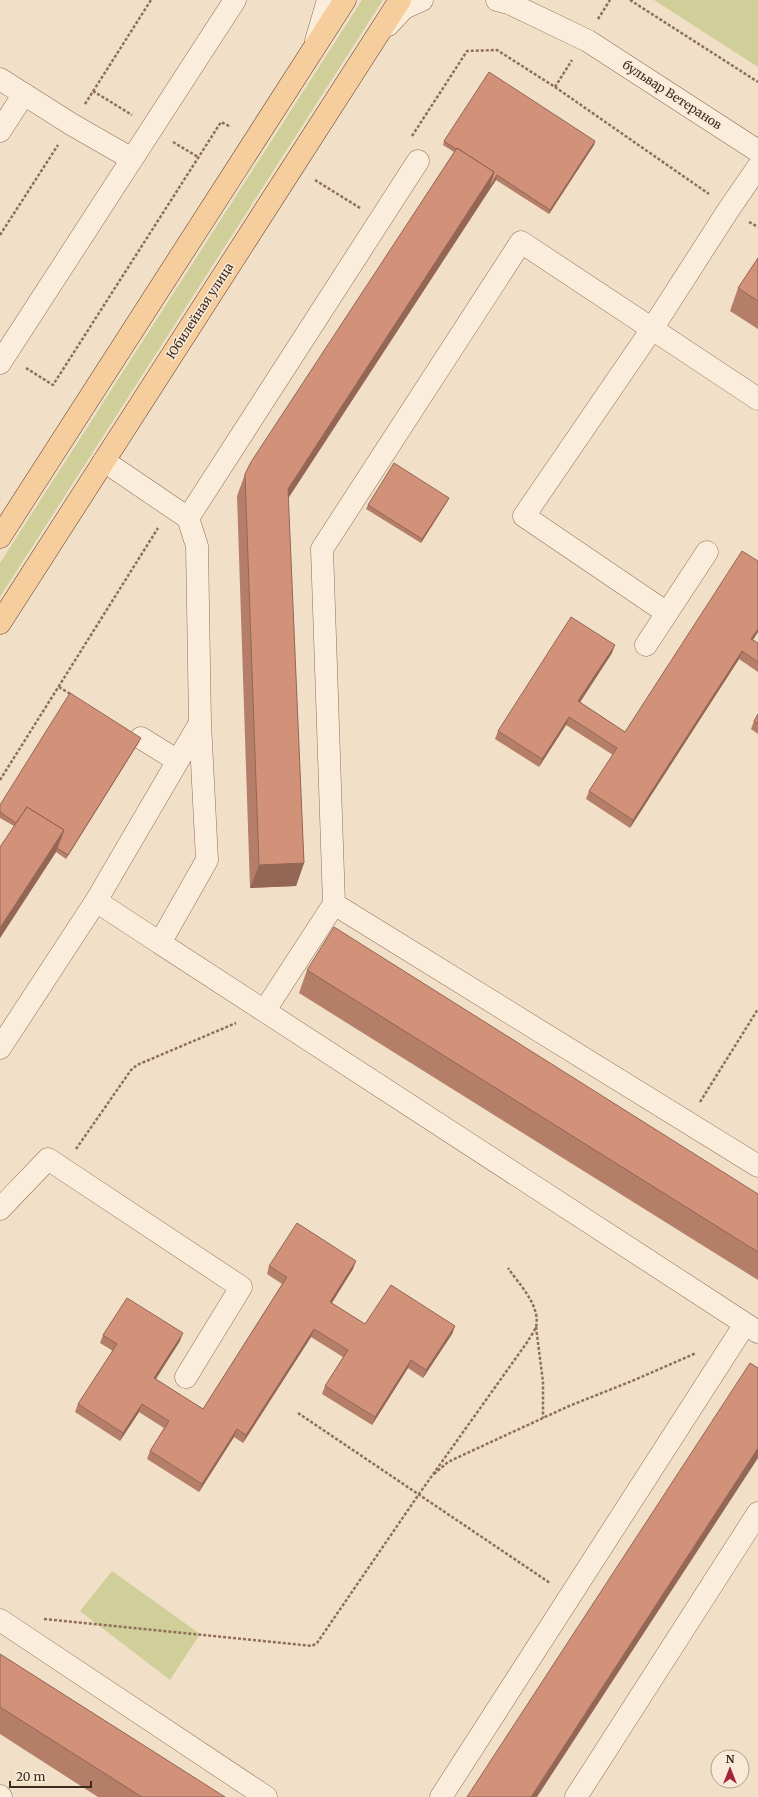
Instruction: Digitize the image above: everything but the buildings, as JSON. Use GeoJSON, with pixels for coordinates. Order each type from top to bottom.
{"type":"FeatureCollection","features":[{"type":"Feature","properties":{"kind":"main road"},"geometry":{"type":"LineString","coordinates":[[0,536],[345,0]]}},
{"type":"Feature","properties":{"kind":"main road","name":"Юбилейная улица"},"geometry":{"type":"LineString","coordinates":[[0,622],[400,0]]}},
{"type":"Feature","properties":{"kind":"street"},"geometry":{"type":"LineString","coordinates":[[3,358],[235,0]]}},
{"type":"Feature","properties":{"kind":"street"},"geometry":{"type":"LineString","coordinates":[[314,48],[328,0]]}},
{"type":"Feature","properties":{"kind":"street"},"geometry":{"type":"LineString","coordinates":[[377,36],[404,8],[422,0]]}},
{"type":"Feature","properties":{"kind":"street","name":"бульвар Ветеранов"},"geometry":{"type":"LineString","coordinates":[[497,0],[590,31]]}},
{"type":"Feature","properties":{"kind":"street","name":"бульвар Ветеранов"},"geometry":{"type":"LineString","coordinates":[[536,0],[590,31],[758,151]]}},
{"type":"Feature","properties":{"kind":"street"},"geometry":{"type":"LineString","coordinates":[[0,79],[71,124],[132,159]]}},
{"type":"Feature","properties":{"kind":"street"},"geometry":{"type":"LineString","coordinates":[[0,131],[24,94]]}},
{"type":"Feature","properties":{"kind":"street"},"geometry":{"type":"LineString","coordinates":[[188,518],[418,161]]}},
{"type":"Feature","properties":{"kind":"street"},"geometry":{"type":"LineString","coordinates":[[667,612],[524,516],[652,329],[729,209],[758,167]]}},
{"type":"Feature","properties":{"kind":"street"},"geometry":{"type":"LineString","coordinates":[[264,1010],[334,904],[322,549],[521,242],[758,399]]}},
{"type":"Feature","properties":{"kind":"street"},"geometry":{"type":"LineString","coordinates":[[104,461],[188,518],[197,546],[200,723],[207,860],[160,943]]}},
{"type":"Feature","properties":{"kind":"street"},"geometry":{"type":"LineString","coordinates":[[646,645],[707,552]]}},
{"type":"Feature","properties":{"kind":"street"},"geometry":{"type":"LineString","coordinates":[[0,1048],[96,901],[200,723]]}},
{"type":"Feature","properties":{"kind":"street"},"geometry":{"type":"LineString","coordinates":[[141,738],[178,761]]}},
{"type":"Feature","properties":{"kind":"street"},"geometry":{"type":"LineString","coordinates":[[96,901],[751,1328],[729,1348],[441,1797]]}},
{"type":"Feature","properties":{"kind":"street"},"geometry":{"type":"LineString","coordinates":[[334,904],[688,1121],[758,1166]]}},
{"type":"Feature","properties":{"kind":"street"},"geometry":{"type":"LineString","coordinates":[[0,1209],[48,1159],[241,1287],[186,1377]]}},
{"type":"Feature","properties":{"kind":"street"},"geometry":{"type":"LineString","coordinates":[[576,1797],[758,1514]]}},
{"type":"Feature","properties":{"kind":"street"},"geometry":{"type":"LineString","coordinates":[[0,1620],[266,1797]]}},
{"type":"Feature","properties":{"kind":"path"},"geometry":{"type":"LineString","coordinates":[[590,31],[610,0]]}},
{"type":"Feature","properties":{"kind":"path"},"geometry":{"type":"LineString","coordinates":[[630,0],[758,82]]}},
{"type":"Feature","properties":{"kind":"path"},"geometry":{"type":"LineString","coordinates":[[573,59],[555,86],[758,228]]}},
{"type":"Feature","properties":{"kind":"path"},"geometry":{"type":"LineString","coordinates":[[3,358],[53,385],[221,122],[231,127]]}},
{"type":"Feature","properties":{"kind":"path"},"geometry":{"type":"LineString","coordinates":[[314,180],[364,210]]}},
{"type":"Feature","properties":{"kind":"path"},"geometry":{"type":"LineString","coordinates":[[59,687],[78,699]]}},
{"type":"Feature","properties":{"kind":"path"},"geometry":{"type":"LineString","coordinates":[[688,1121],[758,1009]]}},
{"type":"Feature","properties":{"kind":"path"},"geometry":{"type":"LineString","coordinates":[[62,1169],[131,1070],[137,1065],[264,1010]]}},
{"type":"Feature","properties":{"kind":"path"},"geometry":{"type":"LineString","coordinates":[[508,1268],[532,1304],[535,1315],[543,1382],[543,1418]]}},
{"type":"Feature","properties":{"kind":"path"},"geometry":{"type":"LineString","coordinates":[[38,1618],[312,1646],[318,1643],[419,1494],[528,1341],[536,1327]]}},
{"type":"Feature","properties":{"kind":"path"},"geometry":{"type":"LineString","coordinates":[[431,1477],[448,1462],[543,1418],[632,1382],[712,1346],[720,1345],[729,1348]]}},
{"type":"Feature","properties":{"kind":"path"},"geometry":{"type":"LineString","coordinates":[[298,1413],[570,1597]]}},
{"type":"Feature","properties":{"kind":"shaded area"},"geometry":{"type":"Polygon","coordinates":[[[362,0],[383,0],[0,597],[0,563],[362,0]]]}},
{"type":"Feature","properties":{"kind":"shaded area"},"geometry":{"type":"Polygon","coordinates":[[[654,0],[758,0],[758,67],[654,0]]]}},
{"type":"Feature","properties":{"kind":"shaded area"},"geometry":{"type":"Polygon","coordinates":[[[112,1571],[200,1634],[170,1680],[80,1611],[112,1571]]]}}]}
